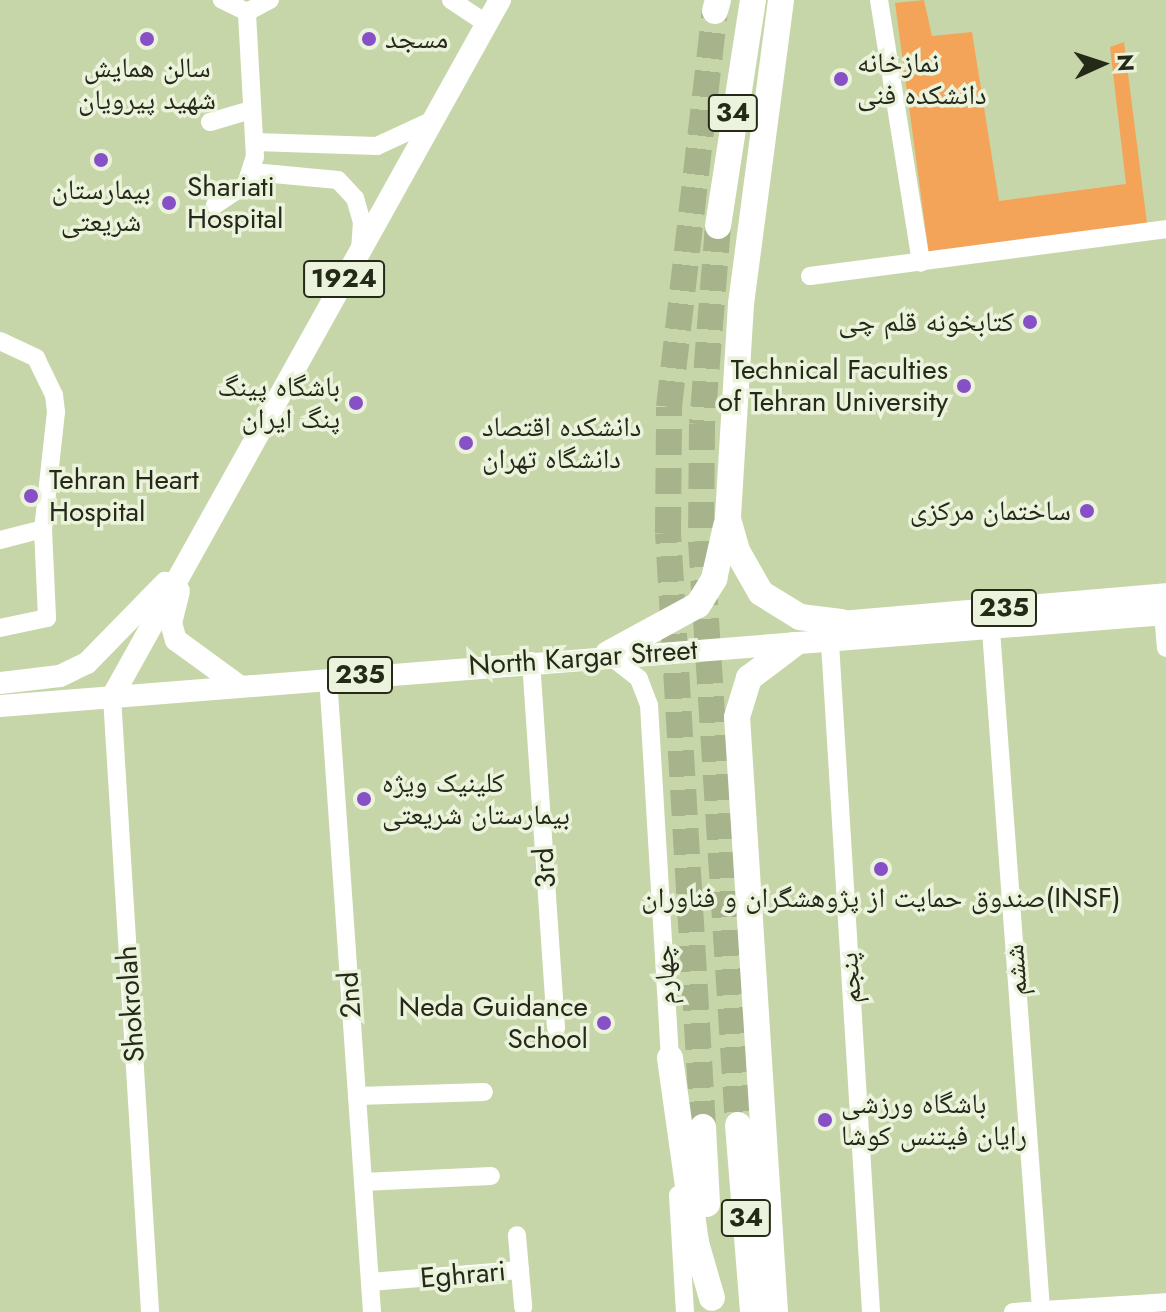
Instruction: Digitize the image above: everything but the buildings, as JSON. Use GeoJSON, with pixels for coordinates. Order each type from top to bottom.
{"type":"FeatureCollection","features":[{"type":"Feature","properties":{"kind":"highway","name":"34"},"geometry":{"type":"LineString","coordinates":[[718,226],[753,0]]}},
{"type":"Feature","properties":{"kind":"highway"},"geometry":{"type":"LineString","coordinates":[[608,654],[698,605],[714,579],[728,519],[741,304],[781,0]]}},
{"type":"Feature","properties":{"kind":"highway"},"geometry":{"type":"LineString","coordinates":[[728,519],[737,551],[761,593],[800,617],[836,632]]}},
{"type":"Feature","properties":{"kind":"highway"},"geometry":{"type":"LineString","coordinates":[[775,1312],[737,717],[749,678],[793,645]]}},
{"type":"Feature","properties":{"kind":"highway"},"geometry":{"type":"LineString","coordinates":[[670,1058],[696,1243],[713,1305]]}},
{"type":"Feature","properties":{"kind":"highway","name":"34"},"geometry":{"type":"LineString","coordinates":[[738,1125],[753,1312]]}},
{"type":"Feature","properties":{"kind":"highway","name":"34"},"geometry":{"type":"LineString","coordinates":[[703,1127],[713,1305]]}},
{"type":"Feature","properties":{"kind":"main road","name":"1924"},"geometry":{"type":"LineString","coordinates":[[112,697],[500,0]]}},
{"type":"Feature","properties":{"kind":"main road"},"geometry":{"type":"LineString","coordinates":[[0,683],[60,676],[98,654],[188,559]]}},
{"type":"Feature","properties":{"kind":"main road"},"geometry":{"type":"LineString","coordinates":[[188,559],[172,632],[186,651],[239,686]]}},
{"type":"Feature","properties":{"kind":"main road","name":"North Kargar Street"},"geometry":{"type":"LineString","coordinates":[[0,706],[608,654],[793,645],[836,632],[1165,607]]}},
{"type":"Feature","properties":{"kind":"main road","name":"North Kargar Street"},"geometry":{"type":"LineString","coordinates":[[836,632],[991,630],[1165,607]]}},
{"type":"Feature","properties":{"kind":"street"},"geometry":{"type":"LineString","coordinates":[[222,0],[247,12]]}},
{"type":"Feature","properties":{"kind":"street"},"geometry":{"type":"LineString","coordinates":[[247,12],[270,0]]}},
{"type":"Feature","properties":{"kind":"street"},"geometry":{"type":"LineString","coordinates":[[451,0],[487,24]]}},
{"type":"Feature","properties":{"kind":"street"},"geometry":{"type":"LineString","coordinates":[[879,0],[921,263]]}},
{"type":"Feature","properties":{"kind":"street"},"geometry":{"type":"LineString","coordinates":[[215,205],[246,184],[253,172],[255,142],[247,12]]}},
{"type":"Feature","properties":{"kind":"street"},"geometry":{"type":"LineString","coordinates":[[210,122],[251,110]]}},
{"type":"Feature","properties":{"kind":"street"},"geometry":{"type":"LineString","coordinates":[[255,142],[377,146],[433,120]]}},
{"type":"Feature","properties":{"kind":"street"},"geometry":{"type":"LineString","coordinates":[[253,172],[338,180],[355,198],[362,222],[360,250]]}},
{"type":"Feature","properties":{"kind":"street"},"geometry":{"type":"LineString","coordinates":[[810,276],[1166,229]]}},
{"type":"Feature","properties":{"kind":"street"},"geometry":{"type":"LineString","coordinates":[[0,341],[36,358],[54,395],[43,529],[47,618],[0,628]]}},
{"type":"Feature","properties":{"kind":"street"},"geometry":{"type":"LineString","coordinates":[[0,540],[43,529]]}},
{"type":"Feature","properties":{"kind":"street"},"geometry":{"type":"LineString","coordinates":[[1165,607],[1166,648]]}},
{"type":"Feature","properties":{"kind":"street","name":"ششم"},"geometry":{"type":"LineString","coordinates":[[991,630],[1041,1310]]}},
{"type":"Feature","properties":{"kind":"street","name":"پنجم"},"geometry":{"type":"LineString","coordinates":[[836,632],[871,1312]]}},
{"type":"Feature","properties":{"kind":"street","name":"چهارم"},"geometry":{"type":"LineString","coordinates":[[608,654],[635,675],[649,705],[685,1312]]}},
{"type":"Feature","properties":{"kind":"street","name":"3rd"},"geometry":{"type":"LineString","coordinates":[[531,661],[556,1028]]}},
{"type":"Feature","properties":{"kind":"street","name":"2nd"},"geometry":{"type":"LineString","coordinates":[[328,678],[372,1312]]}},
{"type":"Feature","properties":{"kind":"street","name":"Shokrolah"},"geometry":{"type":"LineString","coordinates":[[112,697],[150,1312]]}},
{"type":"Feature","properties":{"kind":"street"},"geometry":{"type":"LineString","coordinates":[[357,1096],[484,1092]]}},
{"type":"Feature","properties":{"kind":"street"},"geometry":{"type":"LineString","coordinates":[[363,1182],[491,1176]]}},
{"type":"Feature","properties":{"kind":"street","name":"Eghrari"},"geometry":{"type":"LineString","coordinates":[[370,1282],[520,1270],[517,1235]]}},
{"type":"Feature","properties":{"kind":"street"},"geometry":{"type":"LineString","coordinates":[[520,1270],[523,1307]]}},
{"type":"Feature","properties":{"kind":"street"},"geometry":{"type":"LineString","coordinates":[[1013,1312],[1166,1302]]}},
{"type":"Feature","properties":{"kind":"shaded area"},"geometry":{"type":"Polygon","coordinates":[[[924,0],[932,36],[972,32],[999,201],[1126,184],[1110,47],[1124,42],[1147,223],[929,255],[895,3],[924,0]]]}},
{"type":"Feature","properties":{"kind":"tunnel"},"geometry":{"type":"LineString","coordinates":[[703,1127],[668,533],[669,407],[715,11]]}},
{"type":"Feature","properties":{"kind":"tunnel"},"geometry":{"type":"LineString","coordinates":[[718,226],[702,424],[701,541],[738,1125]]}},
{"type":"Feature","properties":{"kind":"place","name":"سالن همایش شهید پیرویان"},"geometry":{"type":"Point","coordinates":[147,39]}},
{"type":"Feature","properties":{"kind":"place","name":"مسجد"},"geometry":{"type":"Point","coordinates":[369,39]}},
{"type":"Feature","properties":{"kind":"place","name":"نمازخانه دانشکده فنی"},"geometry":{"type":"Point","coordinates":[841,79]}},
{"type":"Feature","properties":{"kind":"place","name":"بیمارستان شریعتی"},"geometry":{"type":"Point","coordinates":[101,160]}},
{"type":"Feature","properties":{"kind":"place","name":"Shariati Hospital"},"geometry":{"type":"Point","coordinates":[169,203]}},
{"type":"Feature","properties":{"kind":"place","name":"کتابخونه قلم چی"},"geometry":{"type":"Point","coordinates":[1030,322]}},
{"type":"Feature","properties":{"kind":"place","name":"Technical Faculties of Tehran University"},"geometry":{"type":"Point","coordinates":[964,386]}},
{"type":"Feature","properties":{"kind":"place","name":"باشگاه پینگ پنگ ایران"},"geometry":{"type":"Point","coordinates":[356,403]}},
{"type":"Feature","properties":{"kind":"place","name":"دانشکده اقتصاد دانشگاه تهران"},"geometry":{"type":"Point","coordinates":[466,443]}},
{"type":"Feature","properties":{"kind":"place","name":"Tehran Heart Hospital"},"geometry":{"type":"Point","coordinates":[31,496]}},
{"type":"Feature","properties":{"kind":"place","name":"ساختمان مرکزی"},"geometry":{"type":"Point","coordinates":[1087,511]}},
{"type":"Feature","properties":{"kind":"place","name":"کلینیک ویژه بیمارستان شریعتی"},"geometry":{"type":"Point","coordinates":[364,799]}},
{"type":"Feature","properties":{"kind":"place","name":"صندوق حمایت از پژوهشگران و فناوران(INSF)"},"geometry":{"type":"Point","coordinates":[881,869]}},
{"type":"Feature","properties":{"kind":"place","name":"Neda Guidance School"},"geometry":{"type":"Point","coordinates":[604,1023]}},
{"type":"Feature","properties":{"kind":"place","name":"باشگاه ورزشی رایان فیتنس کوشا"},"geometry":{"type":"Point","coordinates":[825,1120]}}]}
